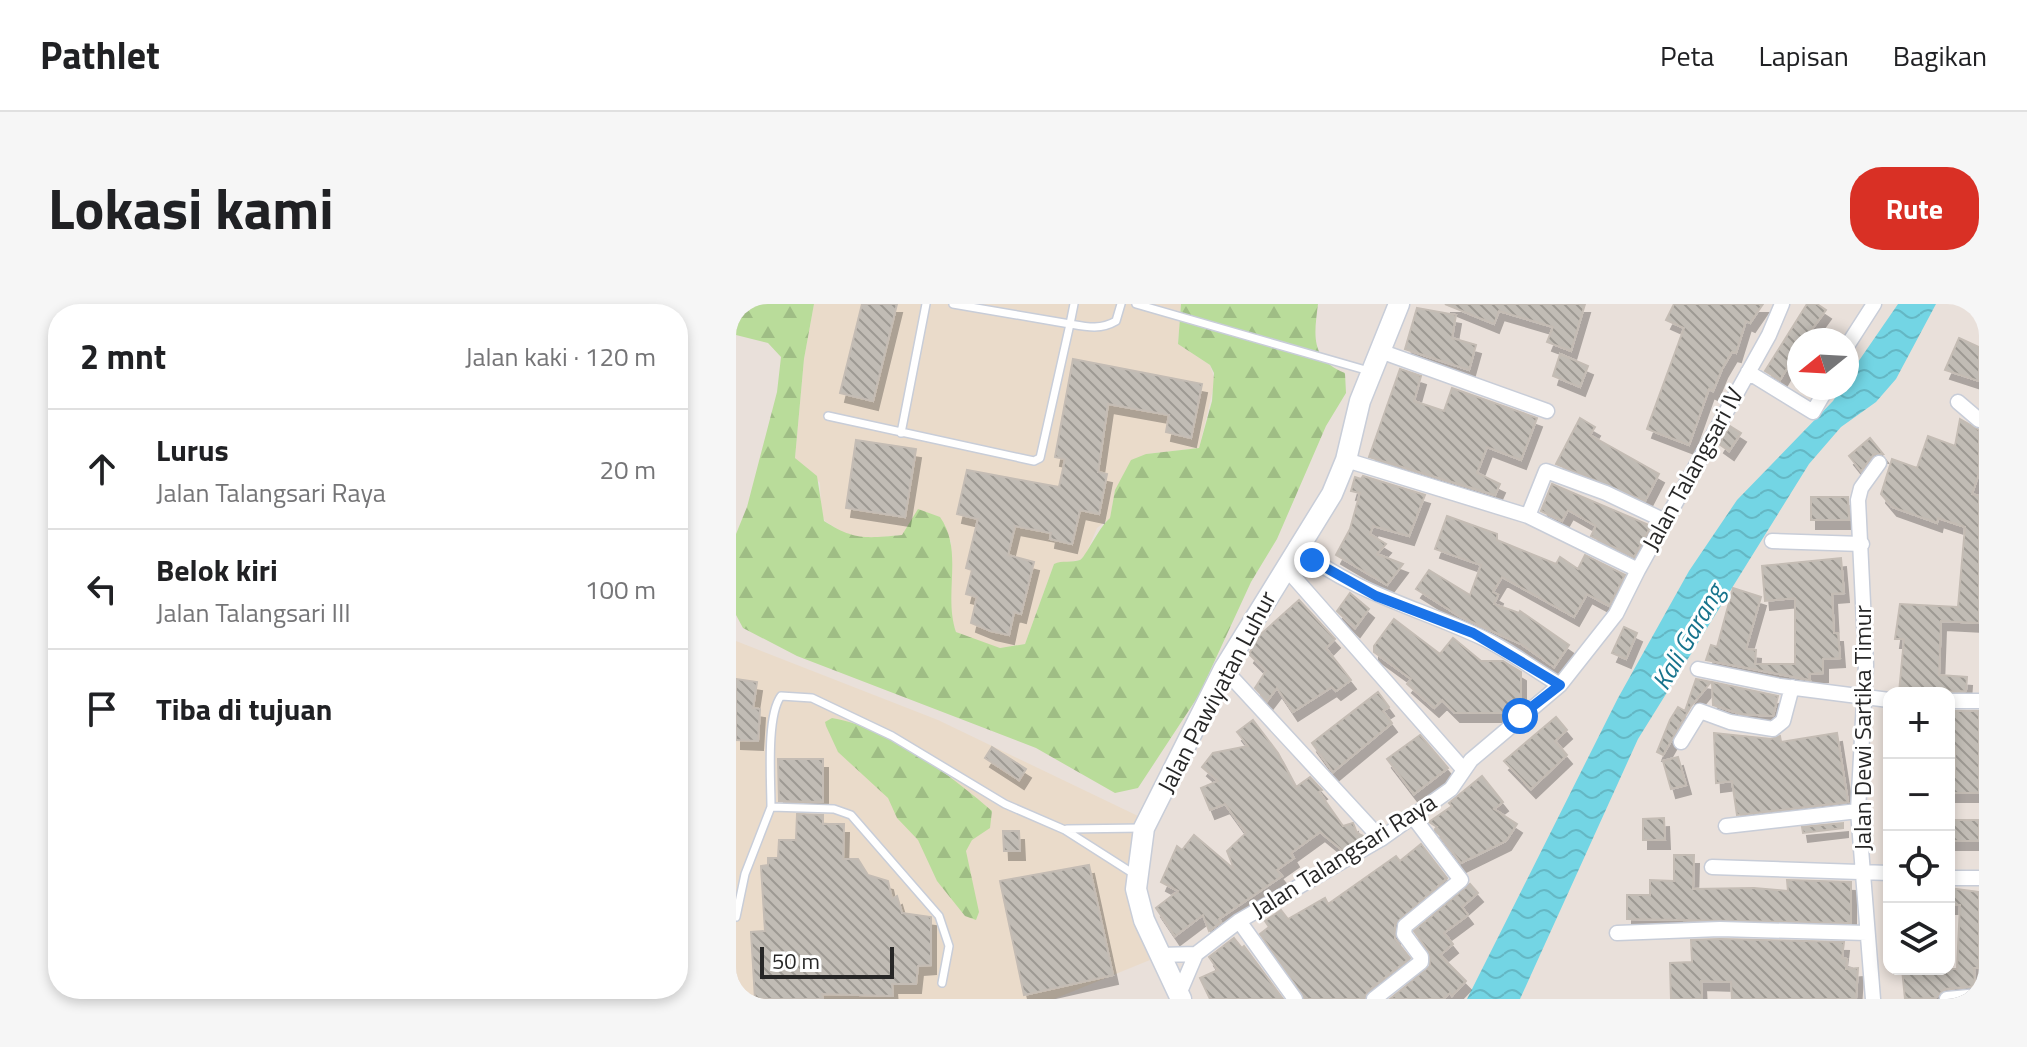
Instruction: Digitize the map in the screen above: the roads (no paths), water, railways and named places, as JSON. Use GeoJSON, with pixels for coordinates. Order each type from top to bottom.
{"type":"FeatureCollection","features":[{"type":"Feature","properties":{"kind":"main road","name":"Jalan Pawiyatan Luhur"},"geometry":{"type":"LineString","coordinates":[[1180,996],[1144,920],[1136,875],[1144,828],[1224,669],[1332,494],[1346,460],[1360,401],[1399,304]]}},
{"type":"Feature","properties":{"kind":"street"},"geometry":{"type":"LineString","coordinates":[[1859,328],[1874,304]]}},
{"type":"Feature","properties":{"kind":"street","name":"Jalan Talangsari IV"},"geometry":{"type":"LineString","coordinates":[[1346,460],[1528,516],[1638,570],[1663,520],[1748,372],[1776,306]]}},
{"type":"Feature","properties":{"kind":"street"},"geometry":{"type":"LineString","coordinates":[[1380,351],[1547,411]]}},
{"type":"Feature","properties":{"kind":"street"},"geometry":{"type":"LineString","coordinates":[[1748,372],[1787,396]]}},
{"type":"Feature","properties":{"kind":"street"},"geometry":{"type":"LineString","coordinates":[[1794,400],[1813,412],[1820,400]]}},
{"type":"Feature","properties":{"kind":"street"},"geometry":{"type":"LineString","coordinates":[[1958,402],[1979,420]]}},
{"type":"Feature","properties":{"kind":"street","name":"Jalan Dewi Sartika Timur"},"geometry":{"type":"LineString","coordinates":[[1873,999],[1858,811],[1865,699],[1859,493],[1879,463]]}},
{"type":"Feature","properties":{"kind":"street"},"geometry":{"type":"LineString","coordinates":[[1528,516],[1543,474],[1549,471],[1663,520]]}},
{"type":"Feature","properties":{"kind":"street"},"geometry":{"type":"LineString","coordinates":[[1772,541],[1862,544]]}},
{"type":"Feature","properties":{"kind":"street"},"geometry":{"type":"LineString","coordinates":[[1290,558],[1376,596],[1473,633],[1560,685]]}},
{"type":"Feature","properties":{"kind":"street"},"geometry":{"type":"LineString","coordinates":[[1290,558],[1468,765]]}},
{"type":"Feature","properties":{"kind":"street","name":"Jalan Talangsari Raya"},"geometry":{"type":"LineString","coordinates":[[1180,996],[1196,954],[1239,921],[1381,839],[1451,789],[1489,743],[1560,685],[1616,614],[1638,570]]}},
{"type":"Feature","properties":{"kind":"street"},"geometry":{"type":"LineString","coordinates":[[1224,669],[1381,839]]}},
{"type":"Feature","properties":{"kind":"street"},"geometry":{"type":"LineString","coordinates":[[1698,669],[1883,700]]}},
{"type":"Feature","properties":{"kind":"street"},"geometry":{"type":"LineString","coordinates":[[1681,742],[1700,711],[1742,725],[1773,729],[1783,721],[1792,687]]}},
{"type":"Feature","properties":{"kind":"street"},"geometry":{"type":"LineString","coordinates":[[1955,701],[1979,701]]}},
{"type":"Feature","properties":{"kind":"street"},"geometry":{"type":"LineString","coordinates":[[1726,826],[1858,811]]}},
{"type":"Feature","properties":{"kind":"street"},"geometry":{"type":"LineString","coordinates":[[1374,999],[1421,962],[1421,957],[1404,934],[1405,926],[1461,880],[1414,818]]}},
{"type":"Feature","properties":{"kind":"street"},"geometry":{"type":"LineString","coordinates":[[1712,867],[1883,873]]}},
{"type":"Feature","properties":{"kind":"street"},"geometry":{"type":"LineString","coordinates":[[1955,878],[1979,878]]}},
{"type":"Feature","properties":{"kind":"street"},"geometry":{"type":"LineString","coordinates":[[1239,921],[1295,999]]}},
{"type":"Feature","properties":{"kind":"street"},"geometry":{"type":"LineString","coordinates":[[1617,933],[1720,929],[1867,933]]}},
{"type":"Feature","properties":{"kind":"street"},"geometry":{"type":"LineString","coordinates":[[1160,955],[1196,954]]}},
{"type":"Feature","properties":{"kind":"street"},"geometry":{"type":"LineString","coordinates":[[1947,999],[1979,996]]}},
{"type":"Feature","properties":{"kind":"lane"},"geometry":{"type":"LineString","coordinates":[[901,433],[926,304]]}},
{"type":"Feature","properties":{"kind":"lane"},"geometry":{"type":"LineString","coordinates":[[953,304],[1092,328],[1116,321],[1121,304]]}},
{"type":"Feature","properties":{"kind":"lane"},"geometry":{"type":"LineString","coordinates":[[828,416],[1034,461],[1040,458],[1074,304]]}},
{"type":"Feature","properties":{"kind":"lane"},"geometry":{"type":"LineString","coordinates":[[1136,304],[1371,372]]}},
{"type":"Feature","properties":{"kind":"lane"},"geometry":{"type":"LineString","coordinates":[[736,917],[745,874],[771,807],[777,702],[781,696],[812,698],[892,736],[1005,804],[1065,830],[1136,875]]}},
{"type":"Feature","properties":{"kind":"lane"},"geometry":{"type":"LineString","coordinates":[[771,807],[834,809],[851,815],[939,916],[949,946],[942,983]]}},
{"type":"Feature","properties":{"kind":"lane"},"geometry":{"type":"LineString","coordinates":[[1065,830],[1144,828]]}},
{"type":"Feature","properties":{"kind":"water","name":"Kali Garang"},"geometry":{"type":"Polygon","coordinates":[[[1898,304],[1936,304],[1896,379],[1876,402],[1841,427],[1809,464],[1638,739],[1520,999],[1467,999],[1618,698],[1689,571],[1737,500],[1834,400],[1859,400],[1859,361],[1898,304]]]}}]}
